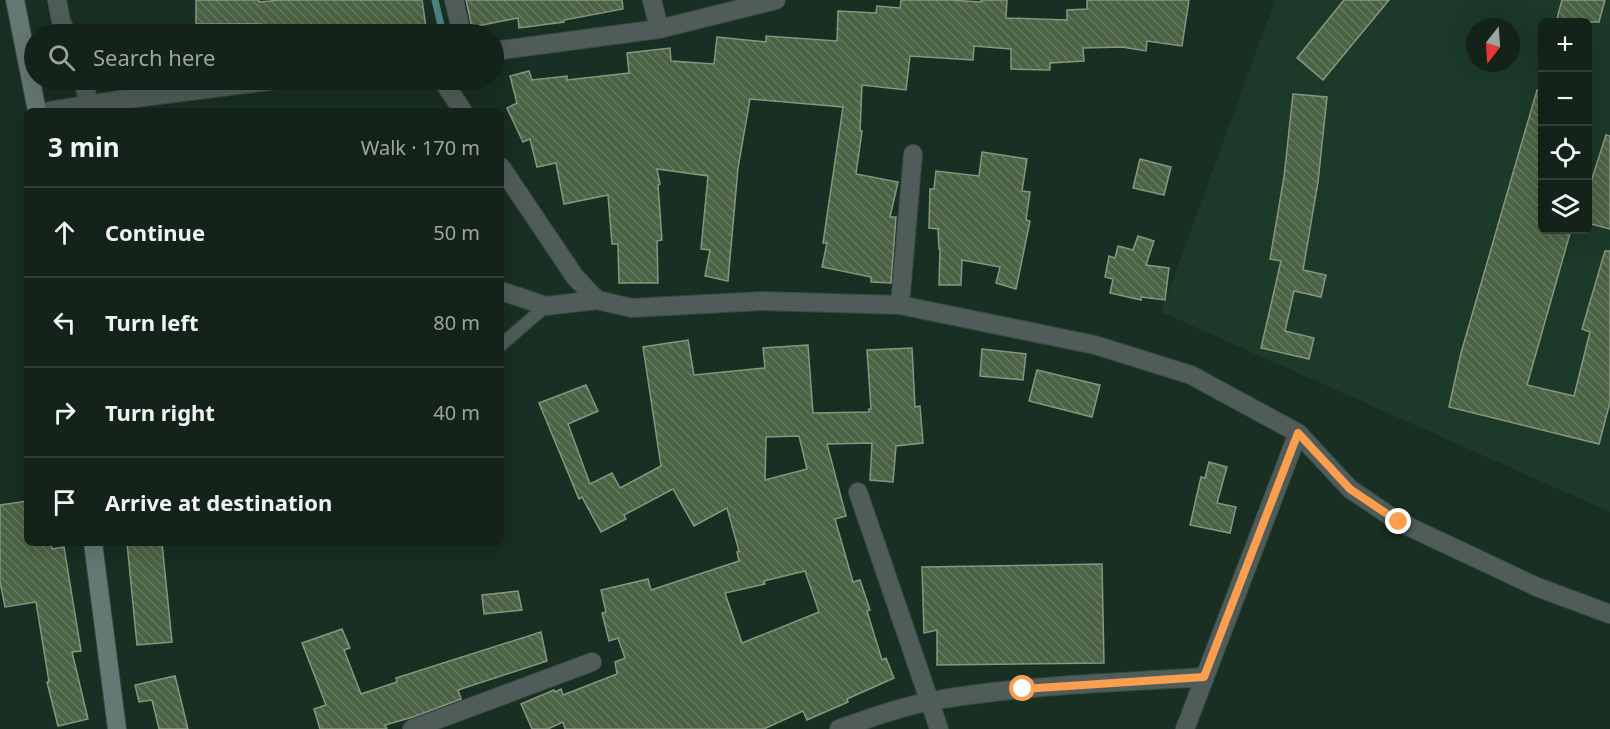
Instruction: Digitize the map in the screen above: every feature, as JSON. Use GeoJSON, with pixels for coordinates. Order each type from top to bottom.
{"type":"FeatureCollection","features":[{"type":"Feature","properties":{"kind":"street"},"geometry":{"type":"LineString","coordinates":[[15,0],[24,45]]}},
{"type":"Feature","properties":{"kind":"street"},"geometry":{"type":"LineString","coordinates":[[57,0],[62,24]]}},
{"type":"Feature","properties":{"kind":"street"},"geometry":{"type":"LineString","coordinates":[[454,0],[460,24]]}},
{"type":"Feature","properties":{"kind":"street"},"geometry":{"type":"LineString","coordinates":[[652,0],[659,29]]}},
{"type":"Feature","properties":{"kind":"street"},"geometry":{"type":"LineString","coordinates":[[504,50],[659,29],[776,0]]}},
{"type":"Feature","properties":{"kind":"street"},"geometry":{"type":"LineString","coordinates":[[33,90],[36,108]]}},
{"type":"Feature","properties":{"kind":"street"},"geometry":{"type":"LineString","coordinates":[[85,90],[89,105]]}},
{"type":"Feature","properties":{"kind":"street"},"geometry":{"type":"LineString","coordinates":[[70,108],[89,105],[123,105],[215,90]]}},
{"type":"Feature","properties":{"kind":"street"},"geometry":{"type":"LineString","coordinates":[[449,90],[461,108]]}},
{"type":"Feature","properties":{"kind":"street"},"geometry":{"type":"LineString","coordinates":[[900,305],[914,154]]}},
{"type":"Feature","properties":{"kind":"street"},"geometry":{"type":"LineString","coordinates":[[504,171],[575,277],[597,300]]}},
{"type":"Feature","properties":{"kind":"street"},"geometry":{"type":"LineString","coordinates":[[504,292],[546,306],[597,300],[632,308],[762,302],[900,305],[1095,345],[1191,375],[1298,433],[1350,489],[1399,522],[1537,587],[1610,614]]}},
{"type":"Feature","properties":{"kind":"street"},"geometry":{"type":"LineString","coordinates":[[1185,729],[1298,433]]}},
{"type":"Feature","properties":{"kind":"street"},"geometry":{"type":"LineString","coordinates":[[858,492],[939,729]]}},
{"type":"Feature","properties":{"kind":"street"},"geometry":{"type":"LineString","coordinates":[[93,546],[117,729]]}},
{"type":"Feature","properties":{"kind":"street"},"geometry":{"type":"LineString","coordinates":[[412,729],[592,663]]}},
{"type":"Feature","properties":{"kind":"street"},"geometry":{"type":"LineString","coordinates":[[839,729],[871,717],[930,702],[1023,689],[1204,677]]}},
{"type":"Feature","properties":{"kind":"lane"},"geometry":{"type":"LineString","coordinates":[[504,342],[546,306]]}},
{"type":"Feature","properties":{"kind":"shaded area"},"geometry":{"type":"Polygon","coordinates":[[[1275,0],[1610,0],[1610,512],[1161,312],[1275,0]]]}},
{"type":"Feature","properties":{"kind":"building"},"geometry":{"type":"Polygon","coordinates":[[[196,0],[259,0],[259,2],[422,0],[426,24],[262,24],[196,24],[196,0]]]}},
{"type":"Feature","properties":{"kind":"building"},"geometry":{"type":"Polygon","coordinates":[[[466,0],[622,0],[623,9],[564,20],[564,22],[519,28],[518,18],[487,24],[471,24],[466,0]]]}},
{"type":"Feature","properties":{"kind":"building"},"geometry":{"type":"Polygon","coordinates":[[[901,0],[981,2],[981,0],[1007,0],[1006,18],[1067,20],[1067,10],[1087,9],[1087,0],[1189,0],[1182,46],[1147,41],[1146,51],[1122,47],[1083,48],[1084,61],[1050,63],[1050,70],[1011,69],[1011,49],[974,46],[973,60],[910,56],[906,90],[862,85],[860,131],[862,131],[856,174],[898,182],[890,217],[896,217],[891,283],[871,282],[871,277],[822,267],[827,243],[823,243],[843,107],[750,99],[738,168],[728,281],[705,276],[710,250],[701,249],[708,176],[657,169],[660,184],[658,185],[662,240],[657,241],[658,283],[619,283],[618,244],[612,244],[608,195],[564,204],[556,163],[537,167],[530,139],[523,142],[507,108],[517,103],[510,76],[529,71],[532,80],[567,76],[567,80],[629,73],[627,53],[670,48],[671,61],[714,64],[717,37],[766,42],[766,36],[837,41],[838,11],[876,13],[877,6],[900,8],[901,0]]]}},
{"type":"Feature","properties":{"kind":"building"},"geometry":{"type":"Polygon","coordinates":[[[1344,0],[1389,0],[1323,80],[1297,58],[1344,0]]]}},
{"type":"Feature","properties":{"kind":"building"},"geometry":{"type":"Polygon","coordinates":[[[1562,0],[1605,0],[1599,22],[1592,22],[1592,18],[1557,18],[1562,0]]]}},
{"type":"Feature","properties":{"kind":"building"},"geometry":{"type":"Polygon","coordinates":[[[1538,90],[1538,234],[1570,234],[1527,385],[1574,396],[1590,332],[1582,329],[1605,251],[1610,251],[1610,402],[1599,444],[1449,407],[1461,353],[1538,90]]]}},
{"type":"Feature","properties":{"kind":"building"},"geometry":{"type":"Polygon","coordinates":[[[1293,94],[1327,97],[1318,182],[1303,270],[1326,275],[1321,297],[1294,291],[1285,331],[1314,338],[1309,359],[1261,348],[1281,261],[1270,259],[1284,177],[1293,94]]]}},
{"type":"Feature","properties":{"kind":"building"},"geometry":{"type":"Polygon","coordinates":[[[1606,135],[1610,136],[1610,229],[1592,224],[1592,178],[1606,135]]]}},
{"type":"Feature","properties":{"kind":"building"},"geometry":{"type":"Polygon","coordinates":[[[982,152],[1027,159],[1022,191],[1030,192],[1026,220],[1030,221],[1016,289],[996,283],[1000,267],[962,260],[961,285],[939,285],[938,229],[929,228],[930,189],[934,189],[936,171],[979,176],[982,152]]]}},
{"type":"Feature","properties":{"kind":"building"},"geometry":{"type":"Polygon","coordinates":[[[1140,159],[1171,167],[1164,195],[1133,188],[1140,159]]]}},
{"type":"Feature","properties":{"kind":"building"},"geometry":{"type":"Polygon","coordinates":[[[1138,236],[1154,241],[1146,265],[1169,268],[1165,300],[1141,297],[1141,300],[1110,293],[1113,279],[1105,277],[1109,256],[1115,258],[1118,246],[1133,250],[1138,236]]]}},
{"type":"Feature","properties":{"kind":"building"},"geometry":{"type":"Polygon","coordinates":[[[688,340],[694,375],[765,368],[763,348],[808,345],[813,413],[869,412],[871,409],[867,350],[912,348],[915,407],[920,406],[923,443],[896,446],[893,482],[870,480],[872,443],[827,444],[846,516],[835,519],[853,582],[860,580],[882,660],[886,658],[894,678],[807,720],[803,711],[764,729],[565,729],[563,722],[548,729],[532,729],[521,704],[554,690],[555,692],[561,689],[563,695],[617,674],[615,662],[625,658],[618,638],[609,641],[602,613],[606,612],[601,590],[648,579],[651,590],[739,561],[737,552],[739,551],[727,508],[694,526],[673,489],[624,515],[626,519],[601,532],[582,497],[579,499],[539,403],[586,385],[598,411],[568,424],[590,484],[612,473],[620,488],[661,466],[643,347],[688,340]],[[799,436],[766,437],[765,480],[807,469],[799,436]],[[805,571],[764,581],[765,584],[725,593],[742,643],[819,612],[805,571]]]}},
{"type":"Feature","properties":{"kind":"building"},"geometry":{"type":"Polygon","coordinates":[[[982,349],[1026,354],[1023,380],[980,376],[982,349]]]}},
{"type":"Feature","properties":{"kind":"building"},"geometry":{"type":"Polygon","coordinates":[[[1037,370],[1100,385],[1092,417],[1029,401],[1037,370]]]}},
{"type":"Feature","properties":{"kind":"building"},"geometry":{"type":"Polygon","coordinates":[[[1209,462],[1227,467],[1217,503],[1236,507],[1230,533],[1190,525],[1201,477],[1205,478],[1209,462]]]}},
{"type":"Feature","properties":{"kind":"building"},"geometry":{"type":"Polygon","coordinates":[[[24,501],[24,546],[52,546],[52,549],[64,547],[81,651],[72,652],[88,719],[58,726],[47,682],[49,682],[36,602],[5,607],[0,582],[0,505],[24,501]]]}},
{"type":"Feature","properties":{"kind":"building"},"geometry":{"type":"Polygon","coordinates":[[[127,546],[162,546],[172,642],[137,645],[127,546]]]}},
{"type":"Feature","properties":{"kind":"building"},"geometry":{"type":"Polygon","coordinates":[[[1102,564],[1104,663],[937,665],[937,630],[924,633],[922,567],[1102,564]]]}},
{"type":"Feature","properties":{"kind":"building"},"geometry":{"type":"Polygon","coordinates":[[[518,591],[522,610],[484,614],[482,595],[518,591]]]}},
{"type":"Feature","properties":{"kind":"building"},"geometry":{"type":"Polygon","coordinates":[[[342,629],[350,648],[344,650],[361,694],[397,682],[396,678],[541,632],[547,661],[458,690],[461,699],[385,725],[387,729],[320,729],[314,709],[326,705],[302,643],[342,629]]]}},
{"type":"Feature","properties":{"kind":"building"},"geometry":{"type":"Polygon","coordinates":[[[175,676],[188,729],[159,729],[152,700],[139,702],[135,685],[175,676]]]}},
{"type":"Feature","properties":{"kind":"waterway"},"geometry":{"type":"LineString","coordinates":[[435,0],[441,24]]}},
{"type":"Feature","properties":{"kind":"route"},"geometry":{"type":"LineString","coordinates":[[1023,689],[1204,677],[1298,433],[1350,489],[1399,522]]}}]}
